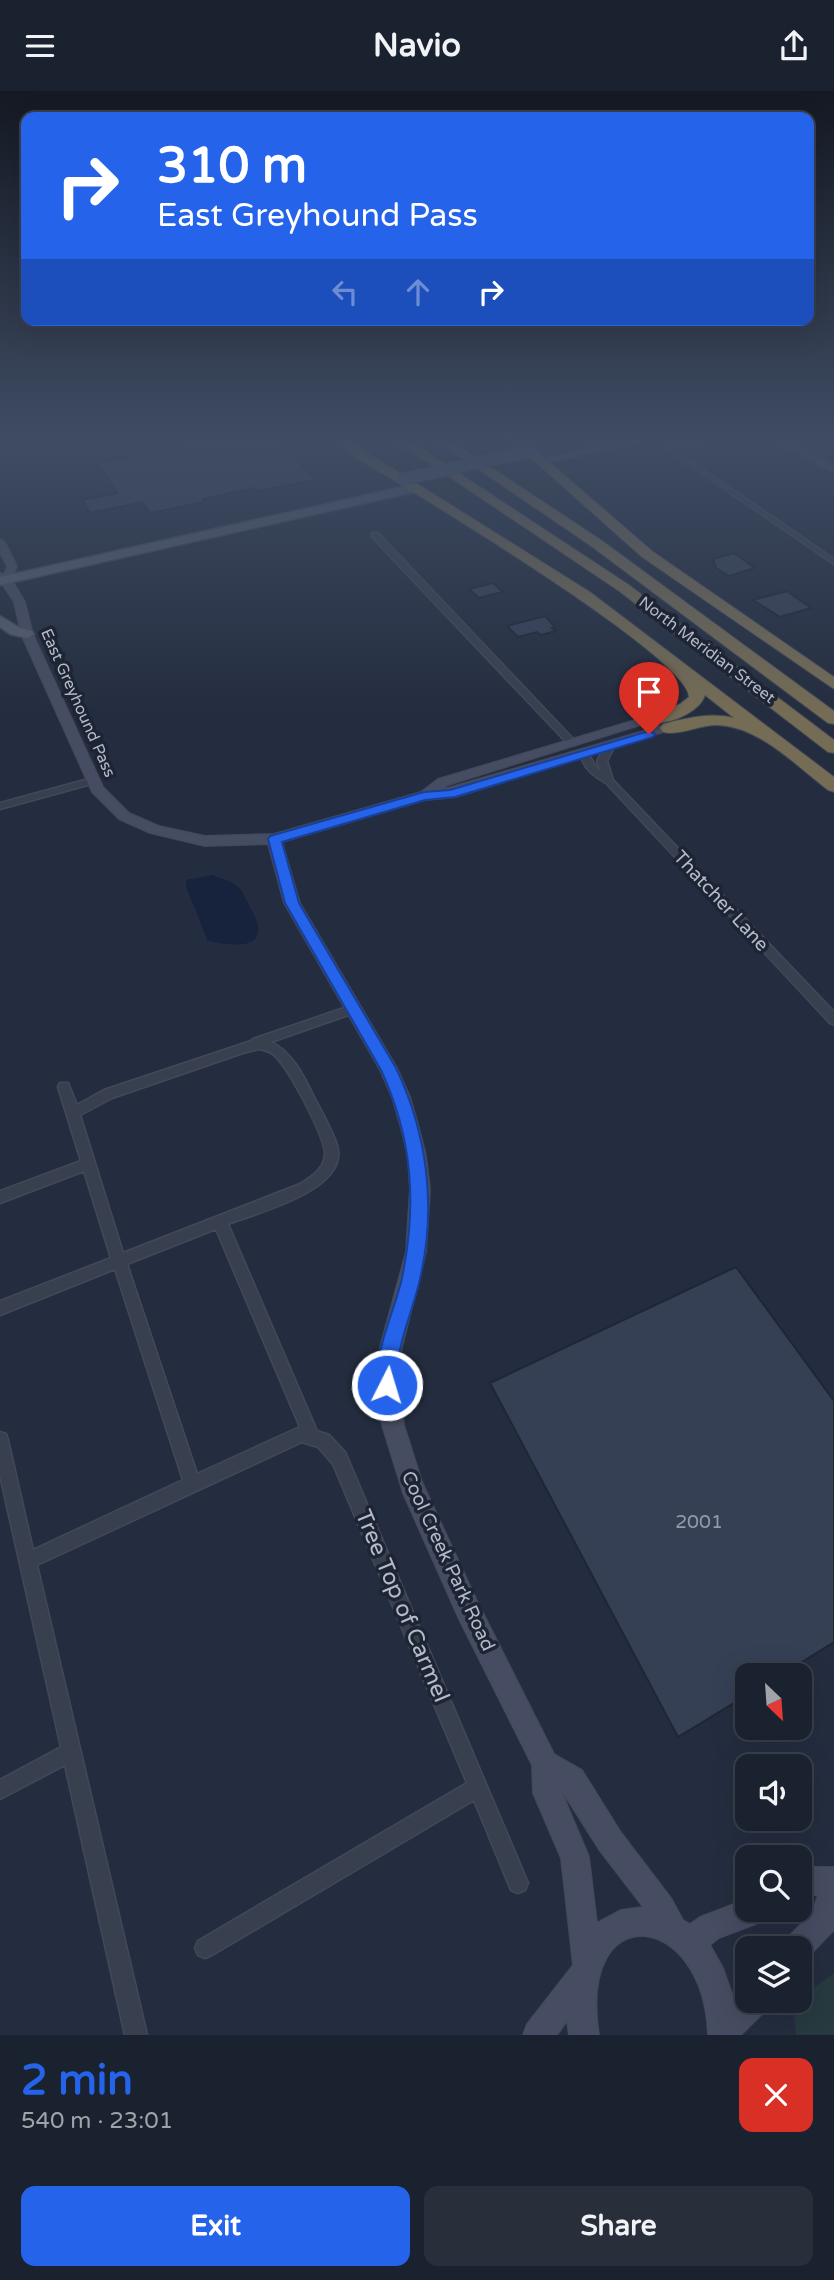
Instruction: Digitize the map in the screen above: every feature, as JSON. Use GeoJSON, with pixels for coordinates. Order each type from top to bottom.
{"type":"FeatureCollection","features":[{"type":"Feature","properties":{"kind":"highway"},"geometry":{"type":"LineString","coordinates":[[486,532],[575,588],[640,635],[834,786]]}},
{"type":"Feature","properties":{"kind":"highway"},"geometry":{"type":"LineString","coordinates":[[508,532],[621,605],[834,773]]}},
{"type":"Feature","properties":{"kind":"highway","name":"North Meridian Street"},"geometry":{"type":"LineString","coordinates":[[542,532],[658,612],[834,748]]}},
{"type":"Feature","properties":{"kind":"highway","name":"North Meridian Street"},"geometry":{"type":"LineString","coordinates":[[579,532],[834,717]]}},
{"type":"Feature","properties":{"kind":"highway"},"geometry":{"type":"LineString","coordinates":[[589,532],[669,595]]}},
{"type":"Feature","properties":{"kind":"highway"},"geometry":{"type":"LineString","coordinates":[[622,532],[648,554],[773,644],[834,684]]}},
{"type":"Feature","properties":{"kind":"highway"},"geometry":{"type":"LineString","coordinates":[[640,635],[687,675],[697,690],[697,698],[691,705],[663,723]]}},
{"type":"Feature","properties":{"kind":"highway"},"geometry":{"type":"LineString","coordinates":[[773,644],[811,663],[834,666]]}},
{"type":"Feature","properties":{"kind":"highway"},"geometry":{"type":"LineString","coordinates":[[663,723],[724,719],[779,743]]}},
{"type":"Feature","properties":{"kind":"main road"},"geometry":{"type":"LineString","coordinates":[[4,574],[192,532]]}},
{"type":"Feature","properties":{"kind":"main road"},"geometry":{"type":"LineString","coordinates":[[0,620],[15,631],[27,634]]}},
{"type":"Feature","properties":{"kind":"street"},"geometry":{"type":"LineString","coordinates":[[790,532],[834,562]]}},
{"type":"Feature","properties":{"kind":"street"},"geometry":{"type":"LineString","coordinates":[[375,535],[572,743]]}},
{"type":"Feature","properties":{"kind":"street","name":"East Greyhound Pass"},"geometry":{"type":"LineString","coordinates":[[0,542],[4,574],[23,611],[27,634],[92,781],[103,796],[124,815],[167,835],[220,842],[274,839],[424,796],[450,794],[609,747],[663,723]]}},
{"type":"Feature","properties":{"kind":"street","name":"East Greyhound Pass"},"geometry":{"type":"LineString","coordinates":[[424,796],[443,782],[572,743],[663,723]]}},
{"type":"Feature","properties":{"kind":"street"},"geometry":{"type":"LineString","coordinates":[[609,747],[603,761],[609,781]]}},
{"type":"Feature","properties":{"kind":"street","name":"Thatcher Lane"},"geometry":{"type":"LineString","coordinates":[[584,753],[587,763],[599,776],[609,781],[834,1020]]}},
{"type":"Feature","properties":{"kind":"street"},"geometry":{"type":"LineString","coordinates":[[0,806],[92,781]]}},
{"type":"Feature","properties":{"kind":"street","name":"Cool Creek Park Road"},"geometry":{"type":"LineString","coordinates":[[274,839],[292,903],[388,1068],[401,1097],[417,1156],[420,1189],[416,1252],[391,1347],[387,1385],[396,1436],[411,1485],[468,1610],[545,1763],[547,1793],[575,1857],[585,1970],[580,1997],[584,2035]]}},
{"type":"Feature","properties":{"kind":"street"},"geometry":{"type":"LineString","coordinates":[[73,1113],[108,1094],[353,1009]]}},
{"type":"Feature","properties":{"kind":"street"},"geometry":{"type":"LineString","coordinates":[[0,1308],[305,1188],[323,1176],[332,1162],[332,1149],[296,1075],[282,1054],[271,1047],[258,1045],[242,1048]]}},
{"type":"Feature","properties":{"kind":"street"},"geometry":{"type":"LineString","coordinates":[[64,1087],[193,1485]]}},
{"type":"Feature","properties":{"kind":"street"},"geometry":{"type":"LineString","coordinates":[[0,1197],[88,1164]]}},
{"type":"Feature","properties":{"kind":"street","name":"Tree Top of Carmel"},"geometry":{"type":"LineString","coordinates":[[220,1221],[312,1437],[323,1441],[339,1458],[519,1883]]}},
{"type":"Feature","properties":{"kind":"street"},"geometry":{"type":"LineString","coordinates":[[28,1561],[302,1434],[312,1437]]}},
{"type":"Feature","properties":{"kind":"street"},"geometry":{"type":"LineString","coordinates":[[0,1440],[4,1474],[28,1561],[136,2035]]}},
{"type":"Feature","properties":{"kind":"street"},"geometry":{"type":"LineString","coordinates":[[0,1790],[71,1752]]}},
{"type":"Feature","properties":{"kind":"street","name":"Cool Creek Park Road"},"geometry":{"type":"LineString","coordinates":[[545,1763],[572,1780],[610,1841],[681,1937],[704,1961],[721,2007],[723,2033]]}},
{"type":"Feature","properties":{"kind":"street"},"geometry":{"type":"LineString","coordinates":[[205,1948],[478,1787]]}},
{"type":"Feature","properties":{"kind":"street"},"geometry":{"type":"LineString","coordinates":[[812,1881],[834,1881]]}},
{"type":"Feature","properties":{"kind":"street"},"geometry":{"type":"LineString","coordinates":[[809,1936],[823,1922],[834,1889]]}},
{"type":"Feature","properties":{"kind":"street"},"geometry":{"type":"LineString","coordinates":[[538,2035],[585,1970],[596,1947],[608,1933],[623,1924],[648,1922],[681,1937],[735,1918]]}},
{"type":"Feature","properties":{"kind":"street"},"geometry":{"type":"LineString","coordinates":[[723,2033],[742,2013]]}},
{"type":"Feature","properties":{"kind":"shaded area"},"geometry":{"type":"Polygon","coordinates":[[[834,1973],[834,2035],[796,2035],[794,2013],[812,2013],[812,1989],[834,1973]]]}},
{"type":"Feature","properties":{"kind":"water"},"geometry":{"type":"Polygon","coordinates":[[[212,875],[234,884],[243,893],[257,922],[258,932],[255,939],[249,943],[208,941],[186,887],[186,880],[212,875]]]}},
{"type":"Feature","properties":{"kind":"building"},"geometry":{"type":"Polygon","coordinates":[[[734,553],[755,568],[729,576],[716,568],[713,559],[734,553]]]}},
{"type":"Feature","properties":{"kind":"building"},"geometry":{"type":"Polygon","coordinates":[[[493,583],[503,592],[479,598],[469,589],[493,583]]]}},
{"type":"Feature","properties":{"kind":"building"},"geometry":{"type":"Polygon","coordinates":[[[787,591],[811,608],[780,617],[753,600],[787,591]]]}},
{"type":"Feature","properties":{"kind":"building"},"geometry":{"type":"Polygon","coordinates":[[[545,616],[556,631],[518,637],[507,626],[545,616]]]}},
{"type":"Feature","properties":{"kind":"building"},"geometry":{"type":"Polygon","coordinates":[[[736,1267],[834,1401],[834,1642],[800,1663],[735,1663],[735,1702],[678,1737],[490,1383],[736,1267]]]}},
{"type":"Feature","properties":{"kind":"route"},"geometry":{"type":"LineString","coordinates":[[387,1385],[397,1319],[410,1282],[416,1252],[420,1189],[417,1156],[401,1097],[388,1068],[292,903],[278,862],[274,839],[300,834],[424,796],[450,794],[649,734]]}}]}
